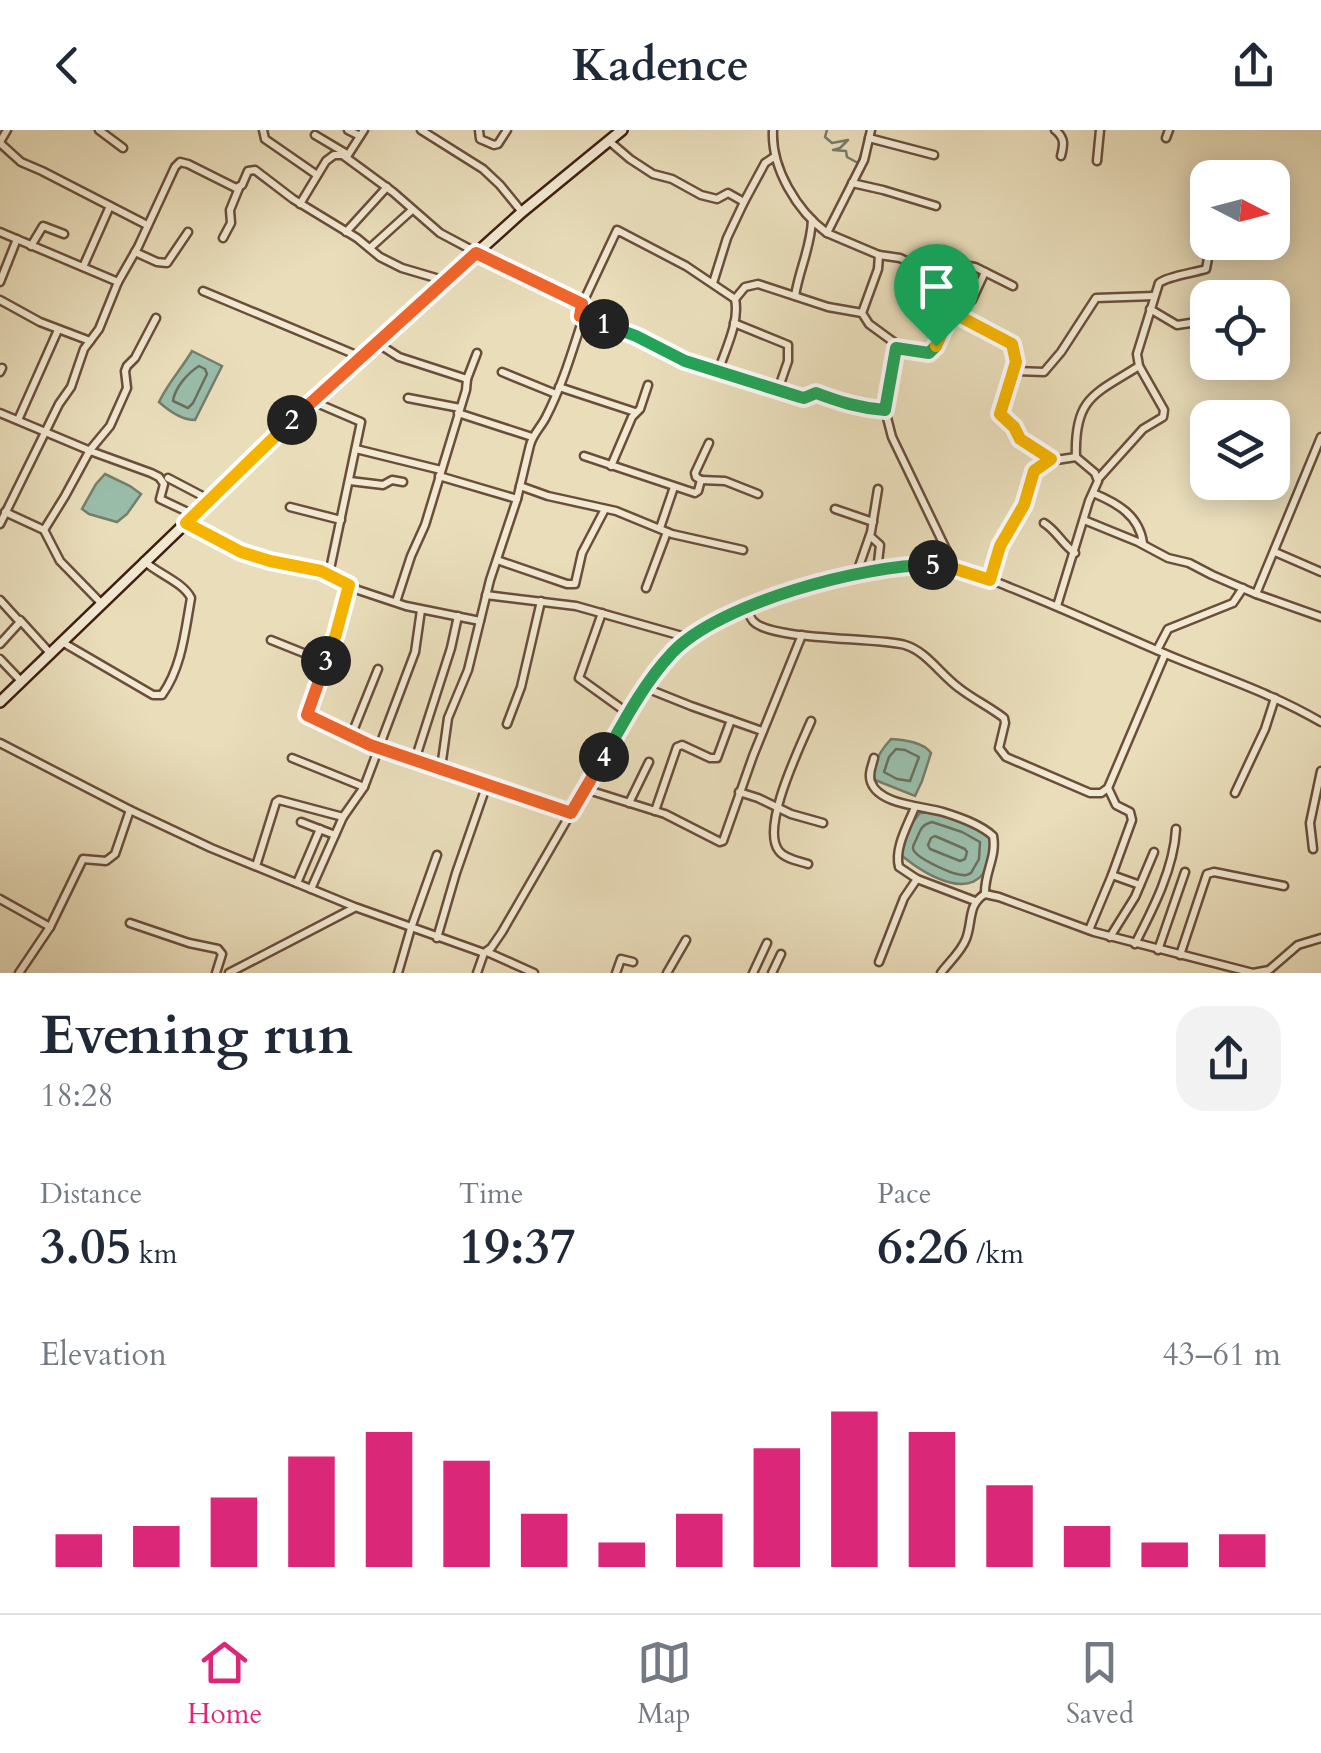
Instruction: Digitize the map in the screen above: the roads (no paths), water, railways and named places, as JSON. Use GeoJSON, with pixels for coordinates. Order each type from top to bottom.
{"type":"FeatureCollection","features":[{"type":"Feature","properties":{"kind":"main road"},"geometry":{"type":"LineString","coordinates":[[0,702],[312,401],[522,212],[622,130]]}},
{"type":"Feature","properties":{"kind":"street"},"geometry":{"type":"LineString","coordinates":[[7,130],[0,142],[24,164],[148,225]]}},
{"type":"Feature","properties":{"kind":"street"},"geometry":{"type":"LineString","coordinates":[[98,130],[123,148]]}},
{"type":"Feature","properties":{"kind":"street"},"geometry":{"type":"LineString","coordinates":[[263,130],[265,139],[317,175]]}},
{"type":"Feature","properties":{"kind":"street"},"geometry":{"type":"LineString","coordinates":[[346,155],[362,133],[348,130]]}},
{"type":"Feature","properties":{"kind":"street"},"geometry":{"type":"LineString","coordinates":[[479,130],[480,139],[494,145],[507,130]]}},
{"type":"Feature","properties":{"kind":"street"},"geometry":{"type":"LineString","coordinates":[[774,130],[777,168],[812,220],[828,233],[929,272],[948,274],[959,263],[1014,286]]}},
{"type":"Feature","properties":{"kind":"street"},"geometry":{"type":"LineString","coordinates":[[1055,130],[1062,135],[1061,156]]}},
{"type":"Feature","properties":{"kind":"street"},"geometry":{"type":"LineString","coordinates":[[1096,160],[1100,130]]}},
{"type":"Feature","properties":{"kind":"street"},"geometry":{"type":"LineString","coordinates":[[425,131],[483,169],[522,212]]}},
{"type":"Feature","properties":{"kind":"street"},"geometry":{"type":"LineString","coordinates":[[828,233],[864,160],[870,134],[934,155]]}},
{"type":"Feature","properties":{"kind":"street"},"geometry":{"type":"LineString","coordinates":[[315,136],[346,155],[434,229],[582,304]]}},
{"type":"Feature","properties":{"kind":"street"},"geometry":{"type":"LineString","coordinates":[[610,141],[653,174],[672,179],[700,196],[717,199],[728,193],[744,202]]}},
{"type":"Feature","properties":{"kind":"street"},"geometry":{"type":"LineString","coordinates":[[300,204],[331,156],[346,155]]}},
{"type":"Feature","properties":{"kind":"street"},"geometry":{"type":"LineString","coordinates":[[713,283],[744,202],[765,163],[774,158]]}},
{"type":"Feature","properties":{"kind":"street"},"geometry":{"type":"LineString","coordinates":[[0,524],[71,387],[84,350],[99,330],[118,282],[175,168],[180,162],[188,164],[240,188]]}},
{"type":"Feature","properties":{"kind":"street"},"geometry":{"type":"LineString","coordinates":[[223,238],[231,223],[230,210],[250,169],[380,257],[446,281]]}},
{"type":"Feature","properties":{"kind":"street"},"geometry":{"type":"LineString","coordinates":[[852,183],[936,206]]}},
{"type":"Feature","properties":{"kind":"street"},"geometry":{"type":"LineString","coordinates":[[346,232],[387,188]]}},
{"type":"Feature","properties":{"kind":"street"},"geometry":{"type":"LineString","coordinates":[[83,267],[110,206]]}},
{"type":"Feature","properties":{"kind":"street"},"geometry":{"type":"LineString","coordinates":[[370,248],[412,210]]}},
{"type":"Feature","properties":{"kind":"street"},"geometry":{"type":"LineString","coordinates":[[795,296],[800,266],[811,241],[812,220]]}},
{"type":"Feature","properties":{"kind":"street"},"geometry":{"type":"LineString","coordinates":[[31,246],[43,226],[64,234]]}},
{"type":"Feature","properties":{"kind":"street"},"geometry":{"type":"LineString","coordinates":[[718,372],[734,323],[735,299],[617,230],[578,314],[583,318],[623,330],[685,361],[718,372],[804,398],[816,393],[850,406],[885,410]]}},
{"type":"Feature","properties":{"kind":"street"},"geometry":{"type":"LineString","coordinates":[[0,232],[118,282]]}},
{"type":"Feature","properties":{"kind":"street"},"geometry":{"type":"LineString","coordinates":[[135,252],[166,263],[188,232]]}},
{"type":"Feature","properties":{"kind":"street"},"geometry":{"type":"LineString","coordinates":[[0,282],[17,239]]}},
{"type":"Feature","properties":{"kind":"street"},"geometry":{"type":"LineString","coordinates":[[862,313],[879,255]]}},
{"type":"Feature","properties":{"kind":"street"},"geometry":{"type":"LineString","coordinates":[[1057,606],[1098,479],[1143,429],[1163,418],[1164,410],[1137,354],[1154,296],[1161,280],[1206,269],[1208,260]]}},
{"type":"Feature","properties":{"kind":"street"},"geometry":{"type":"LineString","coordinates":[[896,348],[932,351],[946,324],[972,300],[985,272]]}},
{"type":"Feature","properties":{"kind":"street"},"geometry":{"type":"LineString","coordinates":[[735,299],[745,288],[758,284],[828,307],[862,313],[869,324],[892,339],[896,348],[886,419],[955,568]]}},
{"type":"Feature","properties":{"kind":"street"},"geometry":{"type":"LineString","coordinates":[[203,291],[361,357]]}},
{"type":"Feature","properties":{"kind":"street"},"geometry":{"type":"LineString","coordinates":[[1014,372],[1044,372],[1062,352],[1096,298],[1154,296]]}},
{"type":"Feature","properties":{"kind":"street"},"geometry":{"type":"LineString","coordinates":[[0,300],[58,330],[90,341]]}},
{"type":"Feature","properties":{"kind":"street"},"geometry":{"type":"LineString","coordinates":[[1150,309],[1178,325],[1190,323]]}},
{"type":"Feature","properties":{"kind":"street"},"geometry":{"type":"LineString","coordinates":[[955,314],[1012,344],[1016,354],[1014,372],[1000,414],[1020,439],[1051,459]]}},
{"type":"Feature","properties":{"kind":"street"},"geometry":{"type":"LineString","coordinates":[[44,530],[90,450],[110,426],[127,388],[125,371],[156,318]]}},
{"type":"Feature","properties":{"kind":"street"},"geometry":{"type":"LineString","coordinates":[[441,768],[448,718],[464,683],[532,436],[545,420],[558,391],[583,318]]}},
{"type":"Feature","properties":{"kind":"street"},"geometry":{"type":"LineString","coordinates":[[734,323],[788,345],[788,361],[778,390]]}},
{"type":"Feature","properties":{"kind":"street"},"geometry":{"type":"LineString","coordinates":[[18,420],[58,330]]}},
{"type":"Feature","properties":{"kind":"street"},"geometry":{"type":"LineString","coordinates":[[377,343],[399,357],[467,379]]}},
{"type":"Feature","properties":{"kind":"street"},"geometry":{"type":"LineString","coordinates":[[396,602],[425,525],[477,353]]}},
{"type":"Feature","properties":{"kind":"street"},"geometry":{"type":"LineString","coordinates":[[1076,457],[1080,422],[1088,400],[1140,366]]}},
{"type":"Feature","properties":{"kind":"street"},"geometry":{"type":"LineString","coordinates":[[502,372],[635,412]]}},
{"type":"Feature","properties":{"kind":"street"},"geometry":{"type":"LineString","coordinates":[[611,466],[648,385]]}},
{"type":"Feature","properties":{"kind":"street"},"geometry":{"type":"LineString","coordinates":[[408,398],[532,436]]}},
{"type":"Feature","properties":{"kind":"street"},"geometry":{"type":"LineString","coordinates":[[312,401],[361,422],[329,574]]}},
{"type":"Feature","properties":{"kind":"street"},"geometry":{"type":"LineString","coordinates":[[0,413],[159,477],[164,484],[160,499],[241,552],[329,574],[421,610],[480,621]]}},
{"type":"Feature","properties":{"kind":"street"},"geometry":{"type":"LineString","coordinates":[[1256,594],[1321,437]]}},
{"type":"Feature","properties":{"kind":"street"},"geometry":{"type":"LineString","coordinates":[[709,442],[696,477],[725,481],[758,494]]}},
{"type":"Feature","properties":{"kind":"street"},"geometry":{"type":"LineString","coordinates":[[356,449],[517,498]]}},
{"type":"Feature","properties":{"kind":"street"},"geometry":{"type":"LineString","coordinates":[[584,456],[696,493],[701,480]]}},
{"type":"Feature","properties":{"kind":"street"},"geometry":{"type":"LineString","coordinates":[[990,580],[1000,546],[1024,505],[1034,471],[1051,459],[1076,457],[1098,479]]}},
{"type":"Feature","properties":{"kind":"street"},"geometry":{"type":"LineString","coordinates":[[168,478],[210,500]]}},
{"type":"Feature","properties":{"kind":"street"},"geometry":{"type":"LineString","coordinates":[[350,481],[383,485],[392,480],[403,482]]}},
{"type":"Feature","properties":{"kind":"street"},"geometry":{"type":"LineString","coordinates":[[520,486],[743,550]]}},
{"type":"Feature","properties":{"kind":"street"},"geometry":{"type":"LineString","coordinates":[[646,588],[674,487]]}},
{"type":"Feature","properties":{"kind":"street"},"geometry":{"type":"LineString","coordinates":[[856,576],[870,536],[878,489]]}},
{"type":"Feature","properties":{"kind":"street"},"geometry":{"type":"LineString","coordinates":[[1092,493],[1114,502],[1129,515],[1140,528],[1143,544]]}},
{"type":"Feature","properties":{"kind":"street"},"geometry":{"type":"LineString","coordinates":[[290,507],[341,520]]}},
{"type":"Feature","properties":{"kind":"street"},"geometry":{"type":"LineString","coordinates":[[497,560],[575,584],[582,553],[604,508]]}},
{"type":"Feature","properties":{"kind":"street"},"geometry":{"type":"LineString","coordinates":[[835,510],[873,522]]}},
{"type":"Feature","properties":{"kind":"street"},"geometry":{"type":"LineString","coordinates":[[6,512],[44,530],[60,561],[102,603]]}},
{"type":"Feature","properties":{"kind":"street"},"geometry":{"type":"LineString","coordinates":[[1084,520],[1168,558],[1321,617]]}},
{"type":"Feature","properties":{"kind":"street"},"geometry":{"type":"LineString","coordinates":[[1044,524],[1074,552]]}},
{"type":"Feature","properties":{"kind":"street"},"geometry":{"type":"LineString","coordinates":[[870,536],[880,546],[878,571]]}},
{"type":"Feature","properties":{"kind":"street"},"geometry":{"type":"LineString","coordinates":[[1275,552],[1321,572]]}},
{"type":"Feature","properties":{"kind":"street"},"geometry":{"type":"LineString","coordinates":[[61,642],[153,694],[162,695],[182,648],[191,598],[188,591],[144,561]]}},
{"type":"Feature","properties":{"kind":"street"},"geometry":{"type":"LineString","coordinates":[[476,973],[629,714],[674,651],[716,621],[824,583],[916,565],[955,568],[1057,606],[1275,698],[1321,722]]}},
{"type":"Feature","properties":{"kind":"street"},"geometry":{"type":"LineString","coordinates":[[349,585],[307,715],[378,748],[571,813]]}},
{"type":"Feature","properties":{"kind":"street"},"geometry":{"type":"LineString","coordinates":[[746,608],[758,625],[802,635],[910,646],[960,689],[1004,718],[1000,748],[1006,757],[1090,792],[1101,792],[1108,788],[1168,629],[1233,602],[1242,588]]}},
{"type":"Feature","properties":{"kind":"street"},"geometry":{"type":"LineString","coordinates":[[486,595],[559,602],[690,639]]}},
{"type":"Feature","properties":{"kind":"street"},"geometry":{"type":"LineString","coordinates":[[0,600],[50,653]]}},
{"type":"Feature","properties":{"kind":"street"},"geometry":{"type":"LineString","coordinates":[[507,724],[521,687],[541,600]]}},
{"type":"Feature","properties":{"kind":"street"},"geometry":{"type":"LineString","coordinates":[[311,889],[343,817],[364,788],[415,652],[421,610]]}},
{"type":"Feature","properties":{"kind":"street"},"geometry":{"type":"LineString","coordinates":[[602,613],[579,678],[629,714]]}},
{"type":"Feature","properties":{"kind":"street"},"geometry":{"type":"LineString","coordinates":[[415,760],[452,648],[458,616]]}},
{"type":"Feature","properties":{"kind":"street"},"geometry":{"type":"LineString","coordinates":[[0,644],[20,620]]}},
{"type":"Feature","properties":{"kind":"street"},"geometry":{"type":"LineString","coordinates":[[584,789],[655,811],[720,842],[725,838],[762,731],[802,635]]}},
{"type":"Feature","properties":{"kind":"street"},"geometry":{"type":"LineString","coordinates":[[271,640],[326,662]]}},
{"type":"Feature","properties":{"kind":"street"},"geometry":{"type":"LineString","coordinates":[[0,658],[21,681]]}},
{"type":"Feature","properties":{"kind":"street"},"geometry":{"type":"LineString","coordinates":[[351,736],[378,669]]}},
{"type":"Feature","properties":{"kind":"street"},"geometry":{"type":"LineString","coordinates":[[646,688],[762,731]]}},
{"type":"Feature","properties":{"kind":"street"},"geometry":{"type":"LineString","coordinates":[[1236,794],[1275,698]]}},
{"type":"Feature","properties":{"kind":"street"},"geometry":{"type":"LineString","coordinates":[[655,811],[676,748],[682,745],[717,758],[731,720]]}},
{"type":"Feature","properties":{"kind":"street"},"geometry":{"type":"LineString","coordinates":[[808,864],[777,849],[774,833],[776,807],[811,721]]}},
{"type":"Feature","properties":{"kind":"street"},"geometry":{"type":"LineString","coordinates":[[0,743],[211,848],[355,907],[486,952],[534,973]]}},
{"type":"Feature","properties":{"kind":"street"},"geometry":{"type":"LineString","coordinates":[[292,758],[364,788]]}},
{"type":"Feature","properties":{"kind":"street"},"geometry":{"type":"LineString","coordinates":[[874,758],[870,778],[883,795],[942,812],[993,836],[995,847],[985,878],[985,894]]}},
{"type":"Feature","properties":{"kind":"street"},"geometry":{"type":"LineString","coordinates":[[629,803],[648,762]]}},
{"type":"Feature","properties":{"kind":"street"},"geometry":{"type":"LineString","coordinates":[[1313,849],[1310,823],[1321,770]]}},
{"type":"Feature","properties":{"kind":"street"},"geometry":{"type":"LineString","coordinates":[[437,938],[487,784]]}},
{"type":"Feature","properties":{"kind":"street"},"geometry":{"type":"LineString","coordinates":[[1089,930],[1132,820],[1130,812],[1116,805],[1108,788]]}},
{"type":"Feature","properties":{"kind":"street"},"geometry":{"type":"LineString","coordinates":[[740,792],[823,823]]}},
{"type":"Feature","properties":{"kind":"street"},"geometry":{"type":"LineString","coordinates":[[256,866],[279,800],[343,817]]}},
{"type":"Feature","properties":{"kind":"street"},"geometry":{"type":"LineString","coordinates":[[915,807],[897,856],[899,867],[974,901]]}},
{"type":"Feature","properties":{"kind":"street"},"geometry":{"type":"LineString","coordinates":[[19,973],[50,928],[84,859],[106,862],[115,854],[130,810]]}},
{"type":"Feature","properties":{"kind":"street"},"geometry":{"type":"LineString","coordinates":[[300,822],[335,836]]}},
{"type":"Feature","properties":{"kind":"street"},"geometry":{"type":"LineString","coordinates":[[1136,944],[1173,854],[1176,829]]}},
{"type":"Feature","properties":{"kind":"street"},"geometry":{"type":"LineString","coordinates":[[296,883],[320,830]]}},
{"type":"Feature","properties":{"kind":"street"},"geometry":{"type":"LineString","coordinates":[[1110,937],[1132,903],[1154,852]]}},
{"type":"Feature","properties":{"kind":"street"},"geometry":{"type":"LineString","coordinates":[[398,973],[437,856]]}},
{"type":"Feature","properties":{"kind":"street"},"geometry":{"type":"LineString","coordinates":[[1158,950],[1185,872]]}},
{"type":"Feature","properties":{"kind":"street"},"geometry":{"type":"LineString","coordinates":[[1180,956],[1208,874],[1284,886]]}},
{"type":"Feature","properties":{"kind":"street"},"geometry":{"type":"LineString","coordinates":[[1112,875],[1140,885]]}},
{"type":"Feature","properties":{"kind":"street"},"geometry":{"type":"LineString","coordinates":[[879,962],[900,906],[917,878]]}},
{"type":"Feature","properties":{"kind":"street"},"geometry":{"type":"LineString","coordinates":[[940,973],[962,947],[974,901],[985,894],[1110,937],[1239,972],[1265,972],[1298,944],[1321,938]]}},
{"type":"Feature","properties":{"kind":"street"},"geometry":{"type":"LineString","coordinates":[[0,898],[50,928]]}},
{"type":"Feature","properties":{"kind":"street"},"geometry":{"type":"LineString","coordinates":[[229,973],[355,907]]}},
{"type":"Feature","properties":{"kind":"street"},"geometry":{"type":"LineString","coordinates":[[130,923],[218,949],[222,954],[216,973]]}},
{"type":"Feature","properties":{"kind":"street"},"geometry":{"type":"LineString","coordinates":[[667,973],[686,940]]}},
{"type":"Feature","properties":{"kind":"street"},"geometry":{"type":"LineString","coordinates":[[753,973],[767,942]]}},
{"type":"Feature","properties":{"kind":"street"},"geometry":{"type":"LineString","coordinates":[[772,973],[781,954]]}},
{"type":"Feature","properties":{"kind":"street"},"geometry":{"type":"LineString","coordinates":[[616,973],[620,959],[633,962]]}},
{"type":"Feature","properties":{"kind":"water"},"geometry":{"type":"Polygon","coordinates":[[[192,351],[222,366],[195,420],[176,414],[159,402],[192,351]]]}},
{"type":"Feature","properties":{"kind":"water"},"geometry":{"type":"Polygon","coordinates":[[[105,474],[141,494],[117,522],[82,509],[105,474]]]}},
{"type":"Feature","properties":{"kind":"water"},"geometry":{"type":"Polygon","coordinates":[[[891,739],[919,744],[931,753],[915,796],[875,780],[875,763],[891,739]]]}},
{"type":"Feature","properties":{"kind":"water"},"geometry":{"type":"Polygon","coordinates":[[[933,812],[972,825],[989,837],[989,860],[983,874],[973,882],[949,882],[901,855],[912,823],[920,813],[933,812]]]}},
{"type":"Feature","properties":{"kind":"waterway"},"geometry":{"type":"LineString","coordinates":[[827,130],[825,137],[832,143],[848,140],[833,150],[846,151],[847,157],[858,163],[863,149]]}}]}
